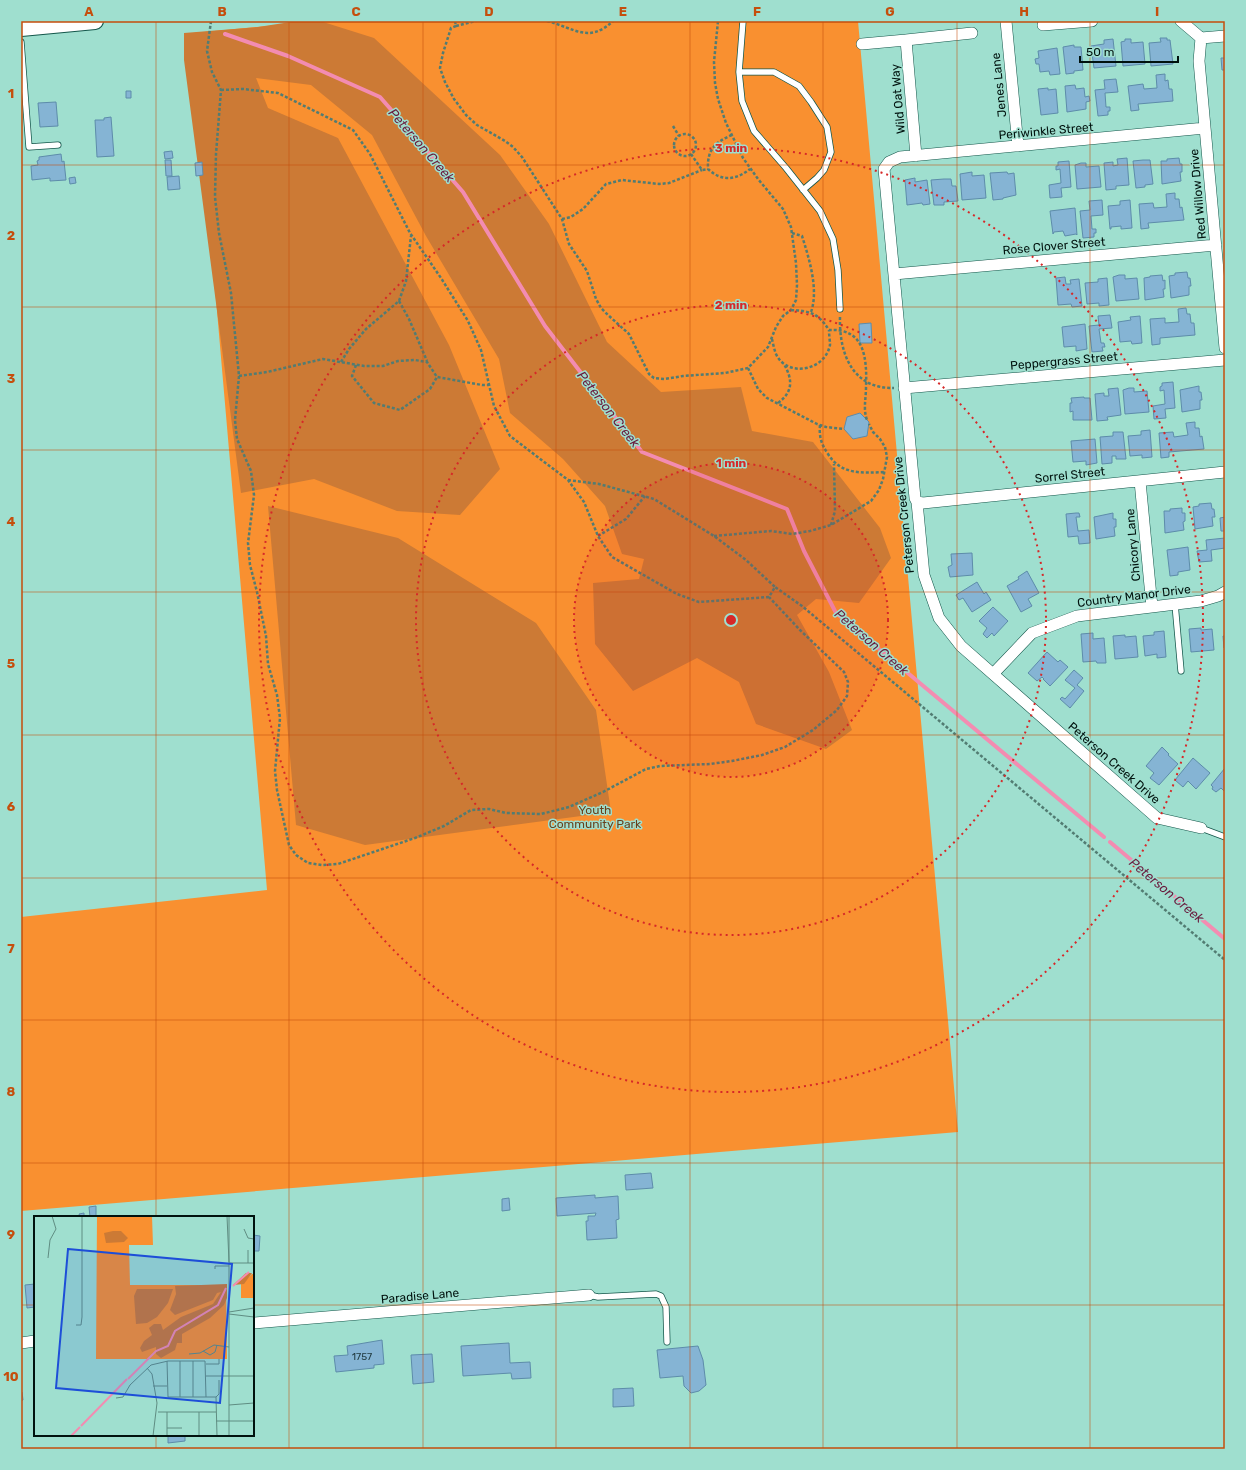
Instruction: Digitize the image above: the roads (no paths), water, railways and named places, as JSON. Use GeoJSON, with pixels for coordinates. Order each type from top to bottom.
{"type":"FeatureCollection","features":[{"type":"Feature","properties":{"kind":"main road"},"geometry":{"type":"LineString","coordinates":[[21,28],[95,21]]}},
{"type":"Feature","properties":{"kind":"street","name":"Jenes Lane"},"geometry":{"type":"LineString","coordinates":[[1006,21],[1018,146]]}},
{"type":"Feature","properties":{"kind":"street"},"geometry":{"type":"LineString","coordinates":[[1043,26],[1092,21]]}},
{"type":"Feature","properties":{"kind":"street"},"geometry":{"type":"LineString","coordinates":[[1182,21],[1201,38],[1225,36]]}},
{"type":"Feature","properties":{"kind":"street"},"geometry":{"type":"LineString","coordinates":[[862,44],[972,33]]}},
{"type":"Feature","properties":{"kind":"street","name":"Red Willow Drive"},"geometry":{"type":"LineString","coordinates":[[1201,38],[1200,61],[1205,128],[1225,348]]}},
{"type":"Feature","properties":{"kind":"street","name":"Wild Oat Way"},"geometry":{"type":"LineString","coordinates":[[906,40],[916,156]]}},
{"type":"Feature","properties":{"kind":"street","name":"Periwinkle Street"},"geometry":{"type":"LineString","coordinates":[[889,162],[900,157],[1205,128]]}},
{"type":"Feature","properties":{"kind":"street","name":"Peterson Creek Drive"},"geometry":{"type":"LineString","coordinates":[[889,162],[884,169],[915,498],[917,502],[924,575],[940,618],[961,646],[1157,818],[1201,828]]}},
{"type":"Feature","properties":{"kind":"street","name":"Rose Clover Street"},"geometry":{"type":"LineString","coordinates":[[894,274],[1216,245]]}},
{"type":"Feature","properties":{"kind":"street","name":"Peppergrass Street"},"geometry":{"type":"LineString","coordinates":[[904,388],[1225,360]]}},
{"type":"Feature","properties":{"kind":"street","name":"Sorrel Street"},"geometry":{"type":"LineString","coordinates":[[917,502],[931,502],[1225,472]]}},
{"type":"Feature","properties":{"kind":"street","name":"Chicory Lane"},"geometry":{"type":"LineString","coordinates":[[1140,481],[1152,607]]}},
{"type":"Feature","properties":{"kind":"street","name":"Country Manor Drive"},"geometry":{"type":"LineString","coordinates":[[993,674],[1032,633],[1043,628],[1077,616],[1201,601],[1218,596],[1225,592]]}},
{"type":"Feature","properties":{"kind":"street","name":"Paradise Lane"},"geometry":{"type":"LineString","coordinates":[[254,1323],[589,1295]]}},
{"type":"Feature","properties":{"kind":"street"},"geometry":{"type":"LineString","coordinates":[[21,1343],[34,1341]]}},
{"type":"Feature","properties":{"kind":"lane"},"geometry":{"type":"LineString","coordinates":[[743,21],[739,72],[742,101],[754,131],[820,211],[833,239],[838,270],[840,309]]}},
{"type":"Feature","properties":{"kind":"lane"},"geometry":{"type":"LineString","coordinates":[[21,42],[29,147],[58,144]]}},
{"type":"Feature","properties":{"kind":"lane"},"geometry":{"type":"LineString","coordinates":[[739,72],[774,72],[799,86],[812,102],[827,127],[831,152],[824,170],[803,190]]}},
{"type":"Feature","properties":{"kind":"lane"},"geometry":{"type":"LineString","coordinates":[[1175,604],[1181,671]]}},
{"type":"Feature","properties":{"kind":"lane","name":"Peterson Creek Drive"},"geometry":{"type":"LineString","coordinates":[[1201,828],[1225,837]]}},
{"type":"Feature","properties":{"kind":"lane"},"geometry":{"type":"LineString","coordinates":[[589,1295],[598,1297],[656,1294],[661,1296],[666,1307],[667,1342]]}},
{"type":"Feature","properties":{"kind":"waterway","name":"Peterson Creek"},"geometry":{"type":"LineString","coordinates":[[225,34],[288,56],[380,97],[463,192],[545,326],[642,452],[787,509],[804,551],[836,613],[1104,837]]}},
{"type":"Feature","properties":{"kind":"waterway","name":"Peterson Creek"},"geometry":{"type":"LineString","coordinates":[[1110,842],[1225,939]]}},
{"type":"Feature","properties":{"kind":"park label","name":"Youth Community Park"},"geometry":{"type":"Point","coordinates":[595,817]}}]}
